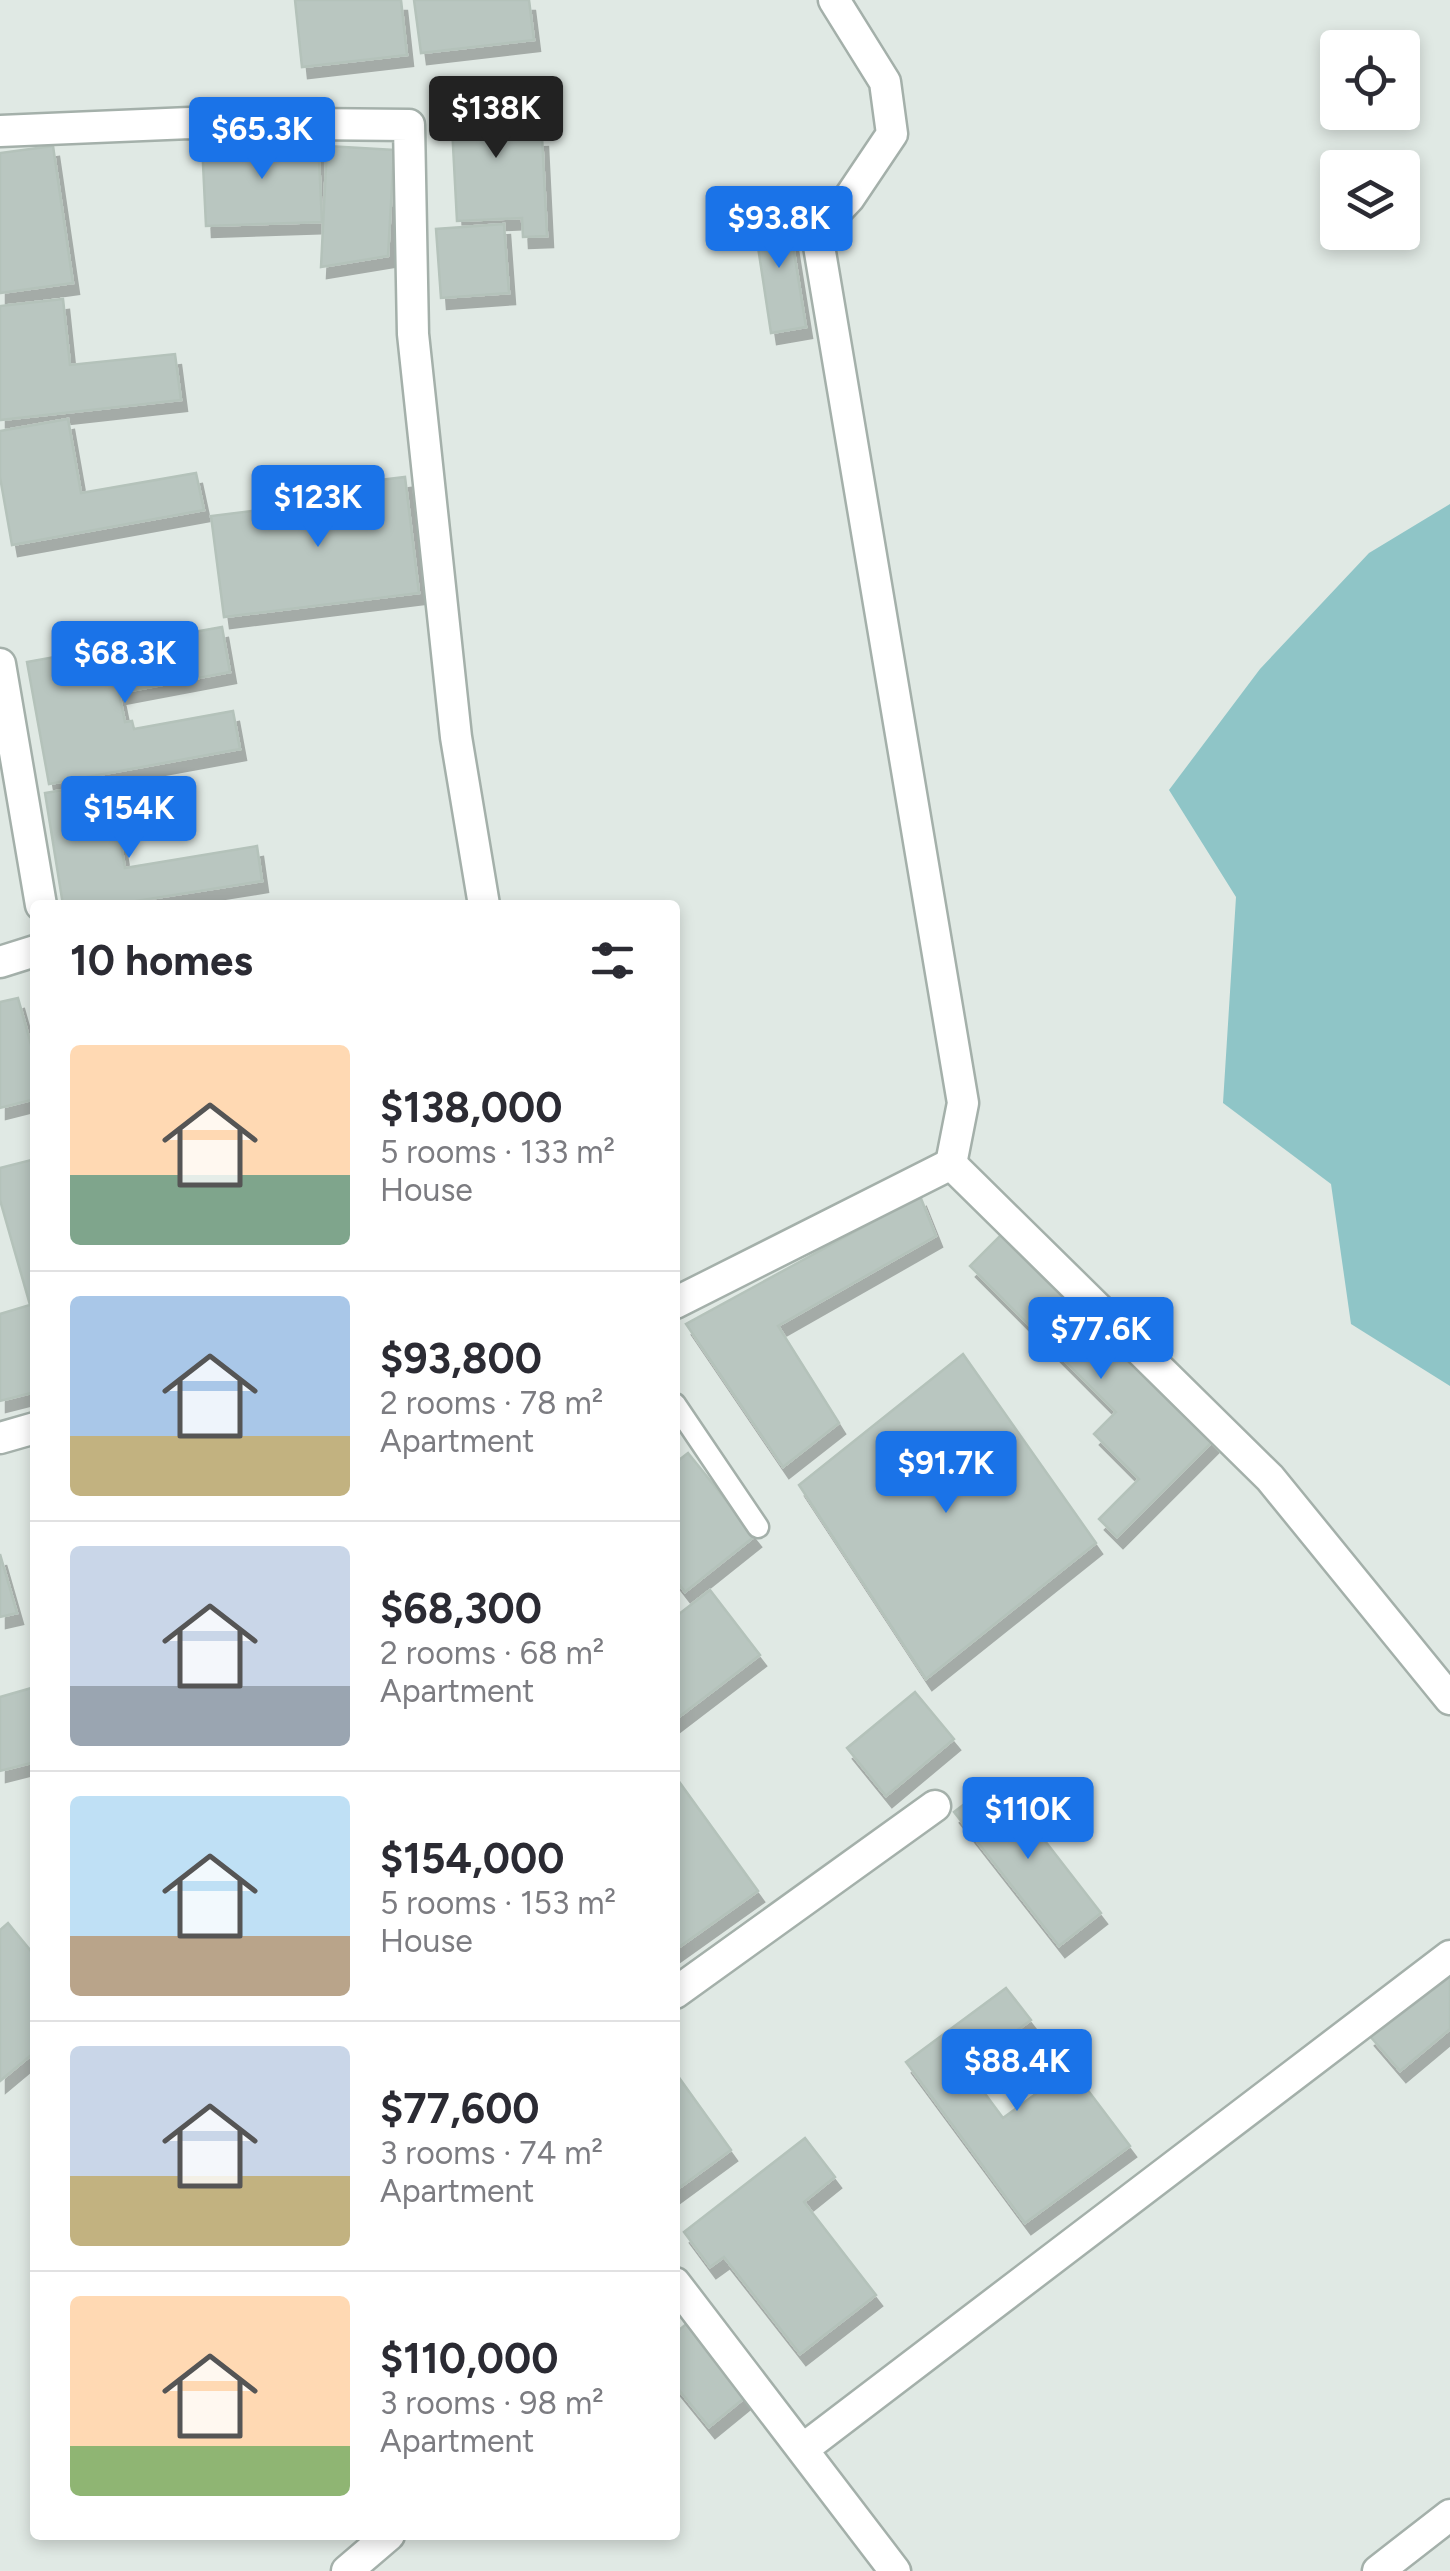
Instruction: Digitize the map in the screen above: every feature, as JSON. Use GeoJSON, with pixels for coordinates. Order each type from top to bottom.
{"type":"FeatureCollection","features":[{"type":"Feature","properties":{"kind":"street"},"geometry":{"type":"LineString","coordinates":[[834,0],[885,82],[892,134],[850,198],[831,218],[819,246],[964,1103],[952,1164]]}},
{"type":"Feature","properties":{"kind":"street"},"geometry":{"type":"LineString","coordinates":[[0,131],[190,122],[409,125],[413,334],[456,737],[483,900]]}},
{"type":"Feature","properties":{"kind":"street"},"geometry":{"type":"LineString","coordinates":[[0,664],[39,900]]}},
{"type":"Feature","properties":{"kind":"street"},"geometry":{"type":"LineString","coordinates":[[0,962],[30,953]]}},
{"type":"Feature","properties":{"kind":"street"},"geometry":{"type":"LineString","coordinates":[[680,1300],[952,1164]]}},
{"type":"Feature","properties":{"kind":"street"},"geometry":{"type":"LineString","coordinates":[[952,1164],[1270,1478],[1450,1699]]}},
{"type":"Feature","properties":{"kind":"street"},"geometry":{"type":"LineString","coordinates":[[0,1438],[30,1429]]}},
{"type":"Feature","properties":{"kind":"street"},"geometry":{"type":"LineString","coordinates":[[680,1989],[934,1806]]}},
{"type":"Feature","properties":{"kind":"street"},"geometry":{"type":"LineString","coordinates":[[802,2450],[1450,1956]]}},
{"type":"Feature","properties":{"kind":"street"},"geometry":{"type":"LineString","coordinates":[[680,2293],[895,2571]]}},
{"type":"Feature","properties":{"kind":"street"},"geometry":{"type":"LineString","coordinates":[[1378,2571],[1450,2515]]}},
{"type":"Feature","properties":{"kind":"street"},"geometry":{"type":"LineString","coordinates":[[347,2571],[384,2540]]}},
{"type":"Feature","properties":{"kind":"lane"},"geometry":{"type":"LineString","coordinates":[[680,1411],[758,1527]]}},
{"type":"Feature","properties":{"kind":"water"},"geometry":{"type":"Polygon","coordinates":[[[1450,504],[1450,1386],[1351,1324],[1331,1184],[1223,1103],[1236,897],[1169,790],[1260,669],[1369,553],[1450,504]]]}},
{"type":"Feature","properties":{"kind":"building"},"geometry":{"type":"Polygon","coordinates":[[[295,0],[401,0],[407,55],[302,67],[295,0]]]}},
{"type":"Feature","properties":{"kind":"building"},"geometry":{"type":"Polygon","coordinates":[[[414,0],[529,0],[534,40],[421,53],[414,0]]]}},
{"type":"Feature","properties":{"kind":"building"},"geometry":{"type":"Polygon","coordinates":[[[514,86],[517,137],[542,136],[547,236],[523,237],[522,218],[457,221],[450,89],[514,86]]]}},
{"type":"Feature","properties":{"kind":"building"},"geometry":{"type":"Polygon","coordinates":[[[318,138],[322,222],[206,226],[202,143],[318,138]]]}},
{"type":"Feature","properties":{"kind":"building"},"geometry":{"type":"Polygon","coordinates":[[[53,146],[73,283],[0,293],[0,153],[53,146]]]}},
{"type":"Feature","properties":{"kind":"building"},"geometry":{"type":"Polygon","coordinates":[[[327,146],[394,150],[388,256],[321,267],[327,146]]]}},
{"type":"Feature","properties":{"kind":"building"},"geometry":{"type":"Polygon","coordinates":[[[787,208],[806,327],[771,333],[753,214],[787,208]]]}},
{"type":"Feature","properties":{"kind":"building"},"geometry":{"type":"Polygon","coordinates":[[[504,224],[509,293],[441,298],[436,229],[504,224]]]}},
{"type":"Feature","properties":{"kind":"building"},"geometry":{"type":"Polygon","coordinates":[[[63,299],[70,365],[175,354],[181,400],[0,420],[0,306],[63,299]]]}},
{"type":"Feature","properties":{"kind":"building"},"geometry":{"type":"Polygon","coordinates":[[[68,419],[81,493],[196,473],[204,510],[12,545],[0,477],[0,431],[68,419]]]}},
{"type":"Feature","properties":{"kind":"building"},"geometry":{"type":"Polygon","coordinates":[[[405,477],[419,593],[224,617],[211,516],[317,503],[314,488],[405,477]]]}},
{"type":"Feature","properties":{"kind":"building"},"geometry":{"type":"Polygon","coordinates":[[[222,627],[230,672],[119,693],[125,722],[132,721],[134,729],[233,711],[240,749],[49,784],[27,662],[222,627]]]}},
{"type":"Feature","properties":{"kind":"building"},"geometry":{"type":"Polygon","coordinates":[[[87,786],[93,825],[117,821],[125,868],[257,846],[262,881],[142,900],[62,900],[45,793],[87,786]]]}},
{"type":"Feature","properties":{"kind":"building"},"geometry":{"type":"Polygon","coordinates":[[[18,998],[30,1041],[30,1100],[0,1108],[0,1002],[18,998]]]}},
{"type":"Feature","properties":{"kind":"building"},"geometry":{"type":"Polygon","coordinates":[[[30,1160],[30,1305],[0,1200],[0,1168],[30,1160]]]}},
{"type":"Feature","properties":{"kind":"building"},"geometry":{"type":"Polygon","coordinates":[[[920,1196],[936,1236],[778,1326],[839,1423],[783,1467],[686,1324],[920,1196]]]}},
{"type":"Feature","properties":{"kind":"building"},"geometry":{"type":"Polygon","coordinates":[[[1003,1233],[1212,1442],[1117,1537],[1099,1519],[1139,1479],[1094,1434],[1116,1412],[970,1266],[1003,1233]]]}},
{"type":"Feature","properties":{"kind":"building"},"geometry":{"type":"Polygon","coordinates":[[[30,1305],[30,1393],[0,1401],[0,1314],[30,1305]]]}},
{"type":"Feature","properties":{"kind":"building"},"geometry":{"type":"Polygon","coordinates":[[[963,1354],[1096,1543],[926,1679],[799,1485],[963,1354]]]}},
{"type":"Feature","properties":{"kind":"building"},"geometry":{"type":"Polygon","coordinates":[[[688,1453],[755,1536],[685,1592],[680,1586],[680,1459],[688,1453]]]}},
{"type":"Feature","properties":{"kind":"building"},"geometry":{"type":"Polygon","coordinates":[[[0,1554],[17,1613],[0,1617],[0,1554]]]}},
{"type":"Feature","properties":{"kind":"building"},"geometry":{"type":"Polygon","coordinates":[[[710,1590],[760,1655],[680,1716],[680,1613],[710,1590]]]}},
{"type":"Feature","properties":{"kind":"building"},"geometry":{"type":"Polygon","coordinates":[[[30,1688],[30,1763],[0,1771],[0,1697],[30,1688]]]}},
{"type":"Feature","properties":{"kind":"building"},"geometry":{"type":"Polygon","coordinates":[[[915,1692],[954,1739],[886,1796],[847,1748],[915,1692]]]}},
{"type":"Feature","properties":{"kind":"building"},"geometry":{"type":"Polygon","coordinates":[[[997,1779],[1101,1913],[1059,1946],[954,1812],[997,1779]]]}},
{"type":"Feature","properties":{"kind":"building"},"geometry":{"type":"Polygon","coordinates":[[[680,1783],[758,1891],[680,1946],[680,1783]]]}},
{"type":"Feature","properties":{"kind":"building"},"geometry":{"type":"Polygon","coordinates":[[[8,1923],[30,1950],[30,2056],[0,2081],[0,1930],[8,1923]]]}},
{"type":"Feature","properties":{"kind":"building"},"geometry":{"type":"Polygon","coordinates":[[[1450,1967],[1450,2029],[1400,2071],[1369,2035],[1450,1967]]]}},
{"type":"Feature","properties":{"kind":"building"},"geometry":{"type":"Polygon","coordinates":[[[1006,1988],[1031,2020],[966,2068],[1003,2118],[1071,2068],[1130,2146],[1025,2223],[906,2062],[1006,1988]]]}},
{"type":"Feature","properties":{"kind":"building"},"geometry":{"type":"Polygon","coordinates":[[[680,2079],[731,2150],[680,2187],[680,2079]]]}},
{"type":"Feature","properties":{"kind":"building"},"geometry":{"type":"Polygon","coordinates":[[[805,2138],[835,2177],[804,2202],[876,2295],[800,2354],[724,2257],[710,2267],[684,2232],[805,2138]]]}},
{"type":"Feature","properties":{"kind":"building"},"geometry":{"type":"Polygon","coordinates":[[[689,2322],[748,2395],[709,2427],[680,2391],[680,2329],[689,2322]]]}}]}
